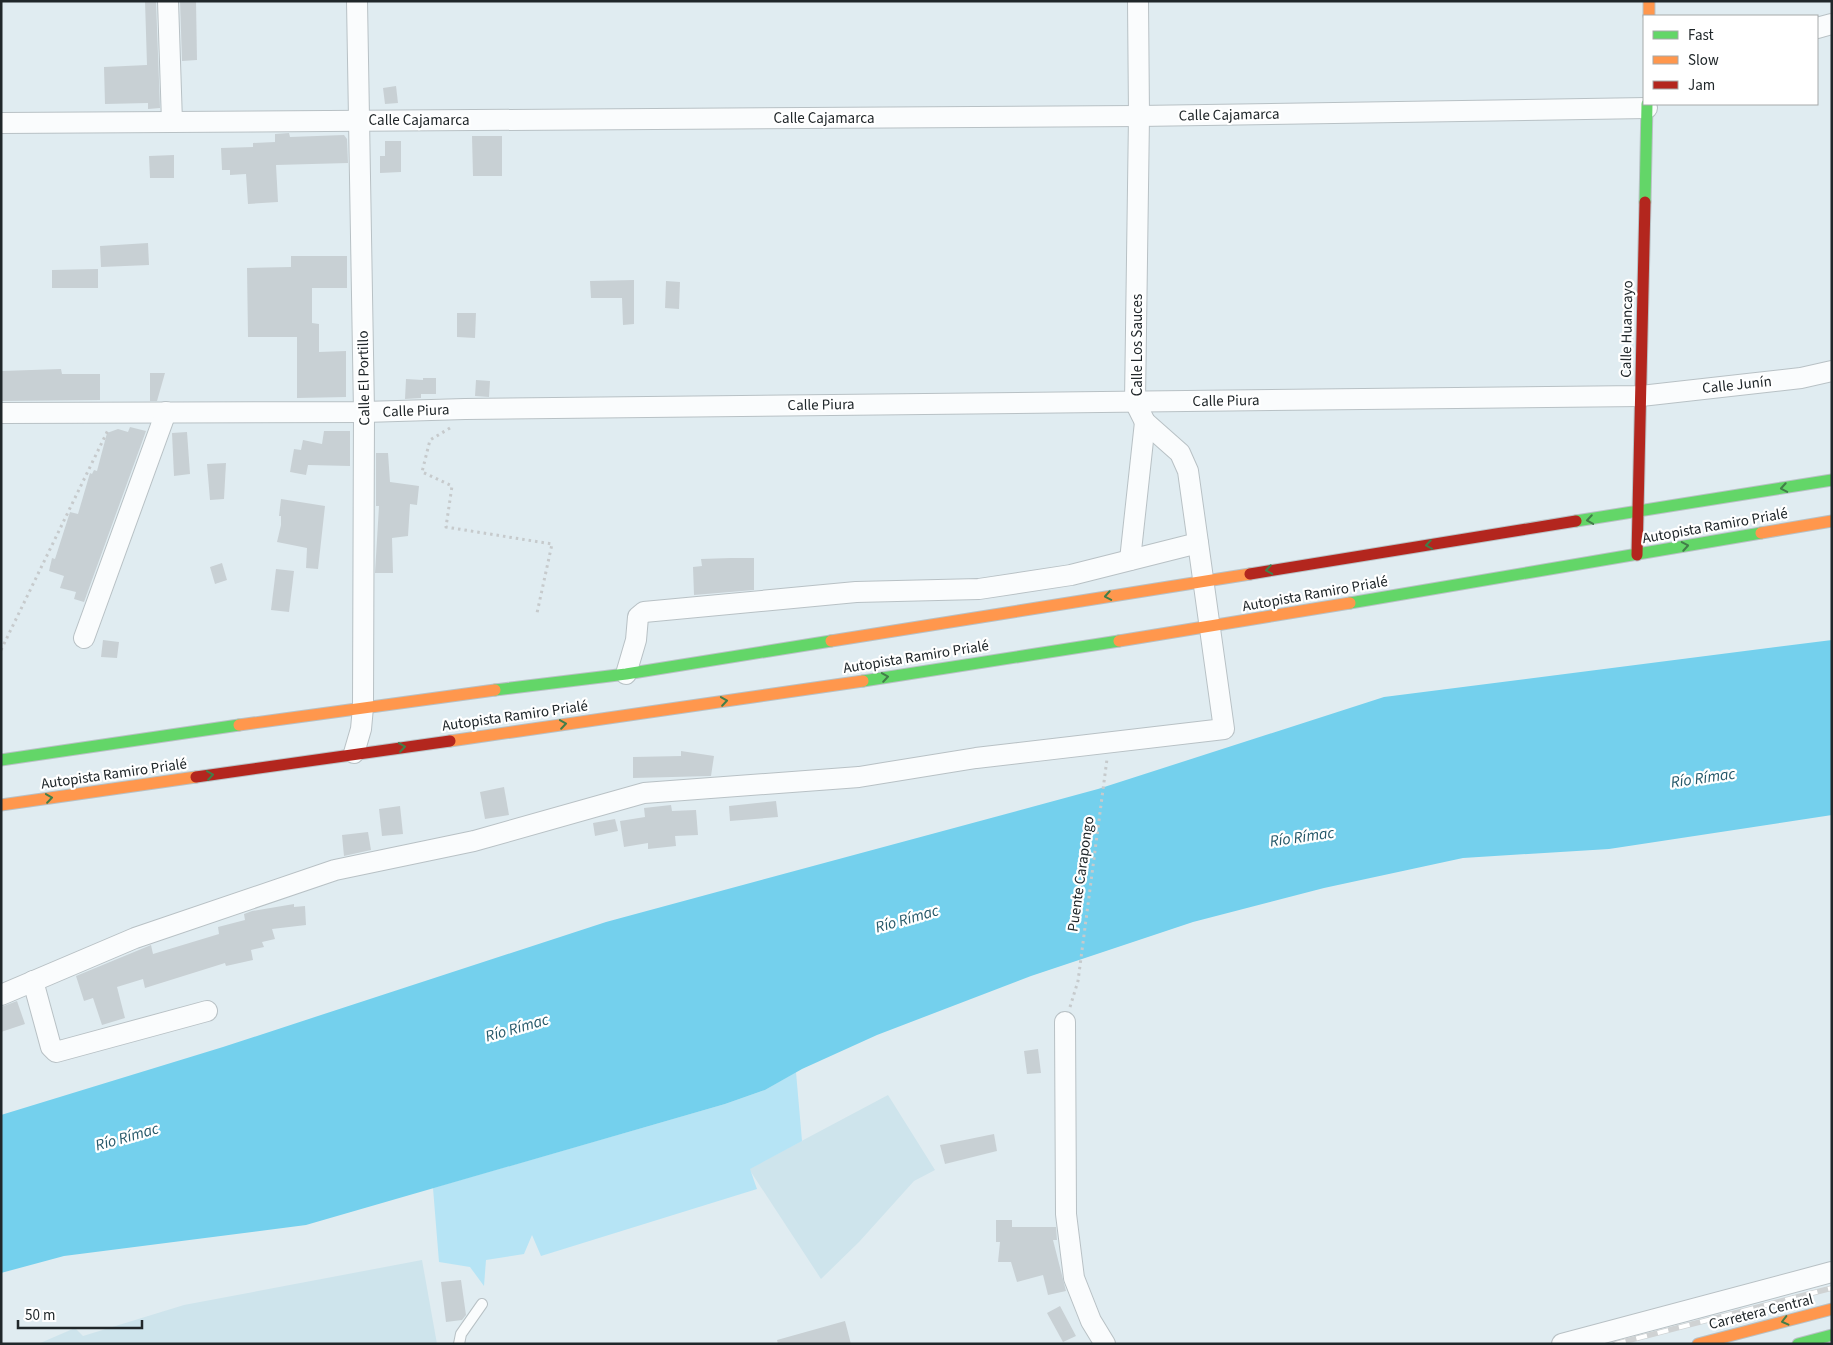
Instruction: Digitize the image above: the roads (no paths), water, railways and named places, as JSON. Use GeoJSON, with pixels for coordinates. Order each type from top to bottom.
{"type":"FeatureCollection","features":[{"type":"Feature","properties":{"kind":"main road"},"geometry":{"type":"LineString","coordinates":[[1649,1],[1649,15]]}},
{"type":"Feature","properties":{"kind":"main road","name":"Calle Huancayo"},"geometry":{"type":"LineString","coordinates":[[1637,555],[1647,106]]}},
{"type":"Feature","properties":{"kind":"main road","name":"Autopista Ramiro Prialé"},"geometry":{"type":"LineString","coordinates":[[1,760],[363,707],[626,674],[886,634],[1204,580],[1638,513],[1832,480]]}},
{"type":"Feature","properties":{"kind":"main road","name":"Autopista Ramiro Prialé"},"geometry":{"type":"LineString","coordinates":[[1,806],[354,753],[851,683],[1211,627],[1832,521]]}},
{"type":"Feature","properties":{"kind":"main road","name":"Carretera Central"},"geometry":{"type":"LineString","coordinates":[[1698,1344],[1832,1309]]}},
{"type":"Feature","properties":{"kind":"main road"},"geometry":{"type":"LineString","coordinates":[[1798,1344],[1832,1335]]}},
{"type":"Feature","properties":{"kind":"street"},"geometry":{"type":"LineString","coordinates":[[168,1],[172,122]]}},
{"type":"Feature","properties":{"kind":"street","name":"Calle El Portillo"},"geometry":{"type":"LineString","coordinates":[[354,753],[361,729],[363,707],[364,412],[358,1]]}},
{"type":"Feature","properties":{"kind":"street","name":"Calle Los Sauces"},"geometry":{"type":"LineString","coordinates":[[33,981],[135,938],[335,870],[474,841],[644,793],[859,777],[976,758],[1222,731],[1225,727],[1188,472],[1180,453],[1145,422],[1135,402],[1139,116],[1138,1]]}},
{"type":"Feature","properties":{"kind":"street"},"geometry":{"type":"LineString","coordinates":[[1818,28],[1832,24]]}},
{"type":"Feature","properties":{"kind":"street","name":"Calle Cajamarca"},"geometry":{"type":"LineString","coordinates":[[1,123],[1139,116],[1647,106]]}},
{"type":"Feature","properties":{"kind":"street","name":"Calle Junín"},"geometry":{"type":"LineString","coordinates":[[1641,396],[1801,378],[1832,370]]}},
{"type":"Feature","properties":{"kind":"street","name":"Calle Piura"},"geometry":{"type":"LineString","coordinates":[[1,413],[364,412],[464,409],[1641,396]]}},
{"type":"Feature","properties":{"kind":"street"},"geometry":{"type":"LineString","coordinates":[[84,638],[166,412]]}},
{"type":"Feature","properties":{"kind":"street"},"geometry":{"type":"LineString","coordinates":[[1130,560],[1145,422]]}},
{"type":"Feature","properties":{"kind":"street"},"geometry":{"type":"LineString","coordinates":[[626,674],[636,640],[638,617],[644,612],[856,592],[979,588],[1071,575],[1198,543]]}},
{"type":"Feature","properties":{"kind":"street"},"geometry":{"type":"LineString","coordinates":[[1,995],[33,981],[51,1047],[56,1052],[207,1011]]}},
{"type":"Feature","properties":{"kind":"street"},"geometry":{"type":"LineString","coordinates":[[1065,1022],[1066,1214],[1069,1242],[1074,1278],[1091,1321],[1105,1344]]}},
{"type":"Feature","properties":{"kind":"street"},"geometry":{"type":"LineString","coordinates":[[1562,1344],[1832,1272]]}},
{"type":"Feature","properties":{"kind":"lane"},"geometry":{"type":"LineString","coordinates":[[459,1344],[461,1334],[482,1304]]}},
{"type":"Feature","properties":{"kind":"water","name":"Río Rímac"},"geometry":{"type":"Polygon","coordinates":[[[1832,640],[1832,815],[1609,849],[1463,858],[1324,888],[1193,922],[1031,976],[877,1035],[802,1069],[765,1090],[725,1104],[306,1225],[64,1256],[1,1273],[1,1115],[223,1047],[606,922],[1098,789],[1384,697],[1832,640]]]}},
{"type":"Feature","properties":{"kind":"railway"},"geometry":{"type":"LineString","coordinates":[[1615,1344],[1832,1288]]}}]}
